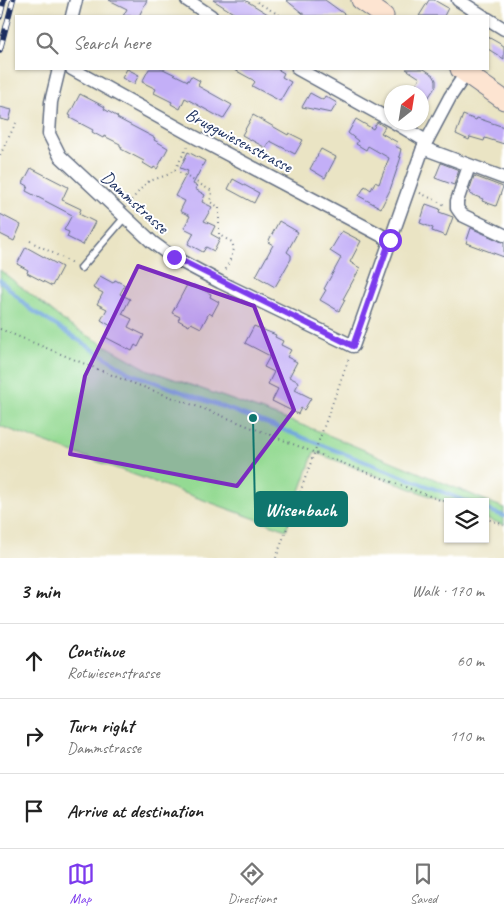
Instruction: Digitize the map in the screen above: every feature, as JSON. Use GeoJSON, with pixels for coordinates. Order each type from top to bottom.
{"type":"FeatureCollection","features":[{"type":"Feature","properties":{"kind":"street"},"geometry":{"type":"LineString","coordinates":[[72,15],[76,0]]}},
{"type":"Feature","properties":{"kind":"street"},"geometry":{"type":"LineString","coordinates":[[188,0],[210,15]]}},
{"type":"Feature","properties":{"kind":"street"},"geometry":{"type":"LineString","coordinates":[[361,0],[383,15]]}},
{"type":"Feature","properties":{"kind":"street"},"geometry":{"type":"LineString","coordinates":[[458,0],[481,15]]}},
{"type":"Feature","properties":{"kind":"street"},"geometry":{"type":"LineString","coordinates":[[489,20],[504,29]]}},
{"type":"Feature","properties":{"kind":"street","name":"Dammstrasse"},"geometry":{"type":"LineString","coordinates":[[59,70],[51,102],[49,134],[60,156],[122,215],[171,256],[220,282],[353,346]]}},
{"type":"Feature","properties":{"kind":"street","name":"Bruggwiesenstrasse"},"geometry":{"type":"LineString","coordinates":[[74,70],[192,136],[390,240]]}},
{"type":"Feature","properties":{"kind":"street"},"geometry":{"type":"LineString","coordinates":[[300,70],[384,117]]}},
{"type":"Feature","properties":{"kind":"street"},"geometry":{"type":"LineString","coordinates":[[353,346],[425,144],[463,71],[504,100]]}},
{"type":"Feature","properties":{"kind":"street"},"geometry":{"type":"LineString","coordinates":[[405,130],[425,144],[469,166],[504,178]]}},
{"type":"Feature","properties":{"kind":"street"},"geometry":{"type":"LineString","coordinates":[[469,166],[457,201],[457,208],[462,215],[504,235]]}},
{"type":"Feature","properties":{"kind":"lane"},"geometry":{"type":"LineString","coordinates":[[81,268],[122,215]]}},
{"type":"Feature","properties":{"kind":"path"},"geometry":{"type":"LineString","coordinates":[[257,2],[279,15]]}},
{"type":"Feature","properties":{"kind":"path"},"geometry":{"type":"LineString","coordinates":[[0,155],[16,123]]}},
{"type":"Feature","properties":{"kind":"path"},"geometry":{"type":"LineString","coordinates":[[122,215],[147,182],[175,170],[192,136]]}},
{"type":"Feature","properties":{"kind":"path"},"geometry":{"type":"LineString","coordinates":[[175,170],[212,191],[210,202],[219,207],[219,235],[232,242],[234,249],[220,282]]}},
{"type":"Feature","properties":{"kind":"path"},"geometry":{"type":"LineString","coordinates":[[409,188],[447,206],[457,208]]}},
{"type":"Feature","properties":{"kind":"path"},"geometry":{"type":"LineString","coordinates":[[30,241],[81,268]]}},
{"type":"Feature","properties":{"kind":"path"},"geometry":{"type":"LineString","coordinates":[[0,329],[81,363],[444,501]]}},
{"type":"Feature","properties":{"kind":"path"},"geometry":{"type":"LineString","coordinates":[[276,558],[353,346]]}},
{"type":"Feature","properties":{"kind":"path"},"geometry":{"type":"LineString","coordinates":[[489,519],[504,525]]}},
{"type":"Feature","properties":{"kind":"highlighted area"},"geometry":{"type":"Polygon","coordinates":[[[138,266],[254,306],[294,410],[237,486],[70,454],[85,376],[138,266]]]}},
{"type":"Feature","properties":{"kind":"green space"},"geometry":{"type":"Polygon","coordinates":[[[0,270],[69,325],[149,370],[321,432],[480,498],[444,498],[444,501],[314,452],[286,530],[0,426],[0,270]]]}},
{"type":"Feature","properties":{"kind":"green space"},"geometry":{"type":"Polygon","coordinates":[[[489,502],[504,508],[504,525],[489,519],[489,502]]]}},
{"type":"Feature","properties":{"kind":"building"},"geometry":{"type":"Polygon","coordinates":[[[109,0],[147,0],[140,15],[124,15],[127,9],[109,0]]]}},
{"type":"Feature","properties":{"kind":"building"},"geometry":{"type":"Polygon","coordinates":[[[213,0],[245,0],[269,15],[236,15],[213,0]]]}},
{"type":"Feature","properties":{"kind":"building"},"geometry":{"type":"Polygon","coordinates":[[[286,0],[325,0],[346,15],[305,15],[286,0]]]}},
{"type":"Feature","properties":{"kind":"building"},"geometry":{"type":"Polygon","coordinates":[[[429,0],[434,0],[448,8],[444,15],[420,15],[429,0]]]}},
{"type":"Feature","properties":{"kind":"building"},"geometry":{"type":"Polygon","coordinates":[[[489,38],[504,46],[504,59],[489,50],[489,38]]]}},
{"type":"Feature","properties":{"kind":"building"},"geometry":{"type":"Polygon","coordinates":[[[126,70],[139,75],[134,84],[122,78],[126,70]]]}},
{"type":"Feature","properties":{"kind":"building"},"geometry":{"type":"Polygon","coordinates":[[[148,70],[165,70],[188,81],[191,76],[200,81],[198,86],[232,105],[223,119],[185,98],[180,109],[171,104],[172,102],[154,93],[156,89],[142,82],[148,70]]]}},
{"type":"Feature","properties":{"kind":"building"},"geometry":{"type":"Polygon","coordinates":[[[235,70],[279,70],[284,73],[282,77],[291,82],[280,101],[252,86],[255,82],[235,70]]]}},
{"type":"Feature","properties":{"kind":"building"},"geometry":{"type":"Polygon","coordinates":[[[408,70],[426,70],[433,75],[436,80],[436,86],[429,96],[429,85],[415,85],[420,78],[408,70]]]}},
{"type":"Feature","properties":{"kind":"building"},"geometry":{"type":"Polygon","coordinates":[[[310,93],[323,100],[325,96],[337,103],[331,113],[302,107],[310,93]]]}},
{"type":"Feature","properties":{"kind":"building"},"geometry":{"type":"Polygon","coordinates":[[[80,94],[105,107],[104,109],[117,118],[155,138],[154,140],[168,148],[157,169],[154,167],[153,169],[143,163],[144,161],[121,149],[120,144],[104,136],[103,138],[92,132],[93,130],[70,118],[71,116],[69,115],[80,94]]]}},
{"type":"Feature","properties":{"kind":"building"},"geometry":{"type":"Polygon","coordinates":[[[0,107],[12,110],[9,121],[0,119],[0,107]]]}},
{"type":"Feature","properties":{"kind":"building"},"geometry":{"type":"Polygon","coordinates":[[[253,115],[288,135],[289,133],[303,140],[295,154],[270,141],[266,148],[242,135],[253,115]]]}},
{"type":"Feature","properties":{"kind":"building"},"geometry":{"type":"Polygon","coordinates":[[[463,115],[504,127],[504,144],[485,138],[484,141],[470,137],[469,140],[456,134],[463,115]]]}},
{"type":"Feature","properties":{"kind":"building"},"geometry":{"type":"Polygon","coordinates":[[[356,119],[373,129],[377,122],[384,126],[381,133],[397,142],[395,146],[401,149],[399,157],[401,157],[390,190],[381,208],[359,196],[365,186],[371,190],[375,182],[379,184],[389,158],[368,146],[366,150],[356,144],[358,141],[348,133],[356,119]]]}},
{"type":"Feature","properties":{"kind":"building"},"geometry":{"type":"Polygon","coordinates":[[[321,149],[336,157],[325,178],[310,169],[321,149]]]}},
{"type":"Feature","properties":{"kind":"building"},"geometry":{"type":"Polygon","coordinates":[[[188,152],[205,161],[193,184],[197,186],[195,189],[205,195],[202,202],[212,207],[204,221],[215,226],[211,234],[220,239],[214,251],[206,247],[203,252],[188,244],[194,233],[184,228],[190,216],[180,211],[185,201],[175,196],[188,171],[180,168],[188,152]]]}},
{"type":"Feature","properties":{"kind":"building"},"geometry":{"type":"Polygon","coordinates":[[[441,163],[459,170],[454,185],[435,178],[441,163]]]}},
{"type":"Feature","properties":{"kind":"building"},"geometry":{"type":"Polygon","coordinates":[[[31,168],[68,187],[62,200],[81,209],[79,214],[95,222],[83,245],[67,237],[69,232],[64,230],[72,215],[26,191],[28,186],[23,183],[31,168]]]}},
{"type":"Feature","properties":{"kind":"building"},"geometry":{"type":"Polygon","coordinates":[[[474,176],[503,187],[496,206],[470,194],[471,192],[469,191],[474,176]]]}},
{"type":"Feature","properties":{"kind":"building"},"geometry":{"type":"Polygon","coordinates":[[[233,179],[259,193],[254,203],[228,189],[233,179]]]}},
{"type":"Feature","properties":{"kind":"building"},"geometry":{"type":"Polygon","coordinates":[[[426,204],[440,209],[439,212],[453,217],[446,236],[432,231],[433,228],[420,223],[426,204]]]}},
{"type":"Feature","properties":{"kind":"building"},"geometry":{"type":"Polygon","coordinates":[[[0,214],[21,225],[14,241],[0,234],[0,214]]]}},
{"type":"Feature","properties":{"kind":"building"},"geometry":{"type":"Polygon","coordinates":[[[279,221],[298,232],[287,252],[291,255],[291,259],[275,287],[256,276],[273,245],[268,242],[279,221]]]}},
{"type":"Feature","properties":{"kind":"building"},"geometry":{"type":"Polygon","coordinates":[[[471,228],[504,243],[504,257],[466,243],[471,228]]]}},
{"type":"Feature","properties":{"kind":"building"},"geometry":{"type":"Polygon","coordinates":[[[342,231],[361,241],[350,262],[360,268],[343,299],[345,300],[339,311],[320,300],[341,258],[330,251],[342,231]]]}},
{"type":"Feature","properties":{"kind":"building"},"geometry":{"type":"Polygon","coordinates":[[[26,247],[62,267],[52,286],[27,273],[28,270],[17,264],[26,247]]]}},
{"type":"Feature","properties":{"kind":"building"},"geometry":{"type":"Polygon","coordinates":[[[100,276],[113,283],[115,280],[125,285],[120,294],[130,299],[122,314],[132,319],[128,327],[144,335],[138,347],[135,345],[132,351],[105,337],[111,326],[101,320],[107,309],[97,304],[103,293],[93,288],[100,276]]]}},
{"type":"Feature","properties":{"kind":"building"},"geometry":{"type":"Polygon","coordinates":[[[187,285],[192,287],[193,285],[211,294],[210,297],[219,302],[212,315],[209,313],[201,328],[191,323],[189,326],[178,320],[180,317],[172,313],[187,285]]]}},
{"type":"Feature","properties":{"kind":"building"},"geometry":{"type":"Polygon","coordinates":[[[254,326],[276,335],[275,337],[283,341],[281,345],[291,350],[287,357],[297,362],[289,377],[299,382],[295,390],[311,398],[304,410],[301,408],[298,414],[272,401],[278,389],[268,384],[274,372],[264,367],[270,356],[245,343],[254,326]]]}},
{"type":"Feature","properties":{"kind":"waterway"},"geometry":{"type":"LineString","coordinates":[[0,280],[30,309],[130,373],[253,418],[458,498]]}},
{"type":"Feature","properties":{"kind":"waterway"},"geometry":{"type":"LineString","coordinates":[[489,510],[504,516]]}},
{"type":"Feature","properties":{"kind":"railway"},"geometry":{"type":"LineString","coordinates":[[0,17],[4,0]]}},
{"type":"Feature","properties":{"kind":"railway"},"geometry":{"type":"LineString","coordinates":[[0,50],[13,0]]}},
{"type":"Feature","properties":{"kind":"place","name":"Wisenbach"},"geometry":{"type":"Point","coordinates":[253,418]}},
{"type":"Feature","properties":{"kind":"route"},"geometry":{"type":"LineString","coordinates":[[174,257],[220,282],[353,346],[390,240]]}}]}
